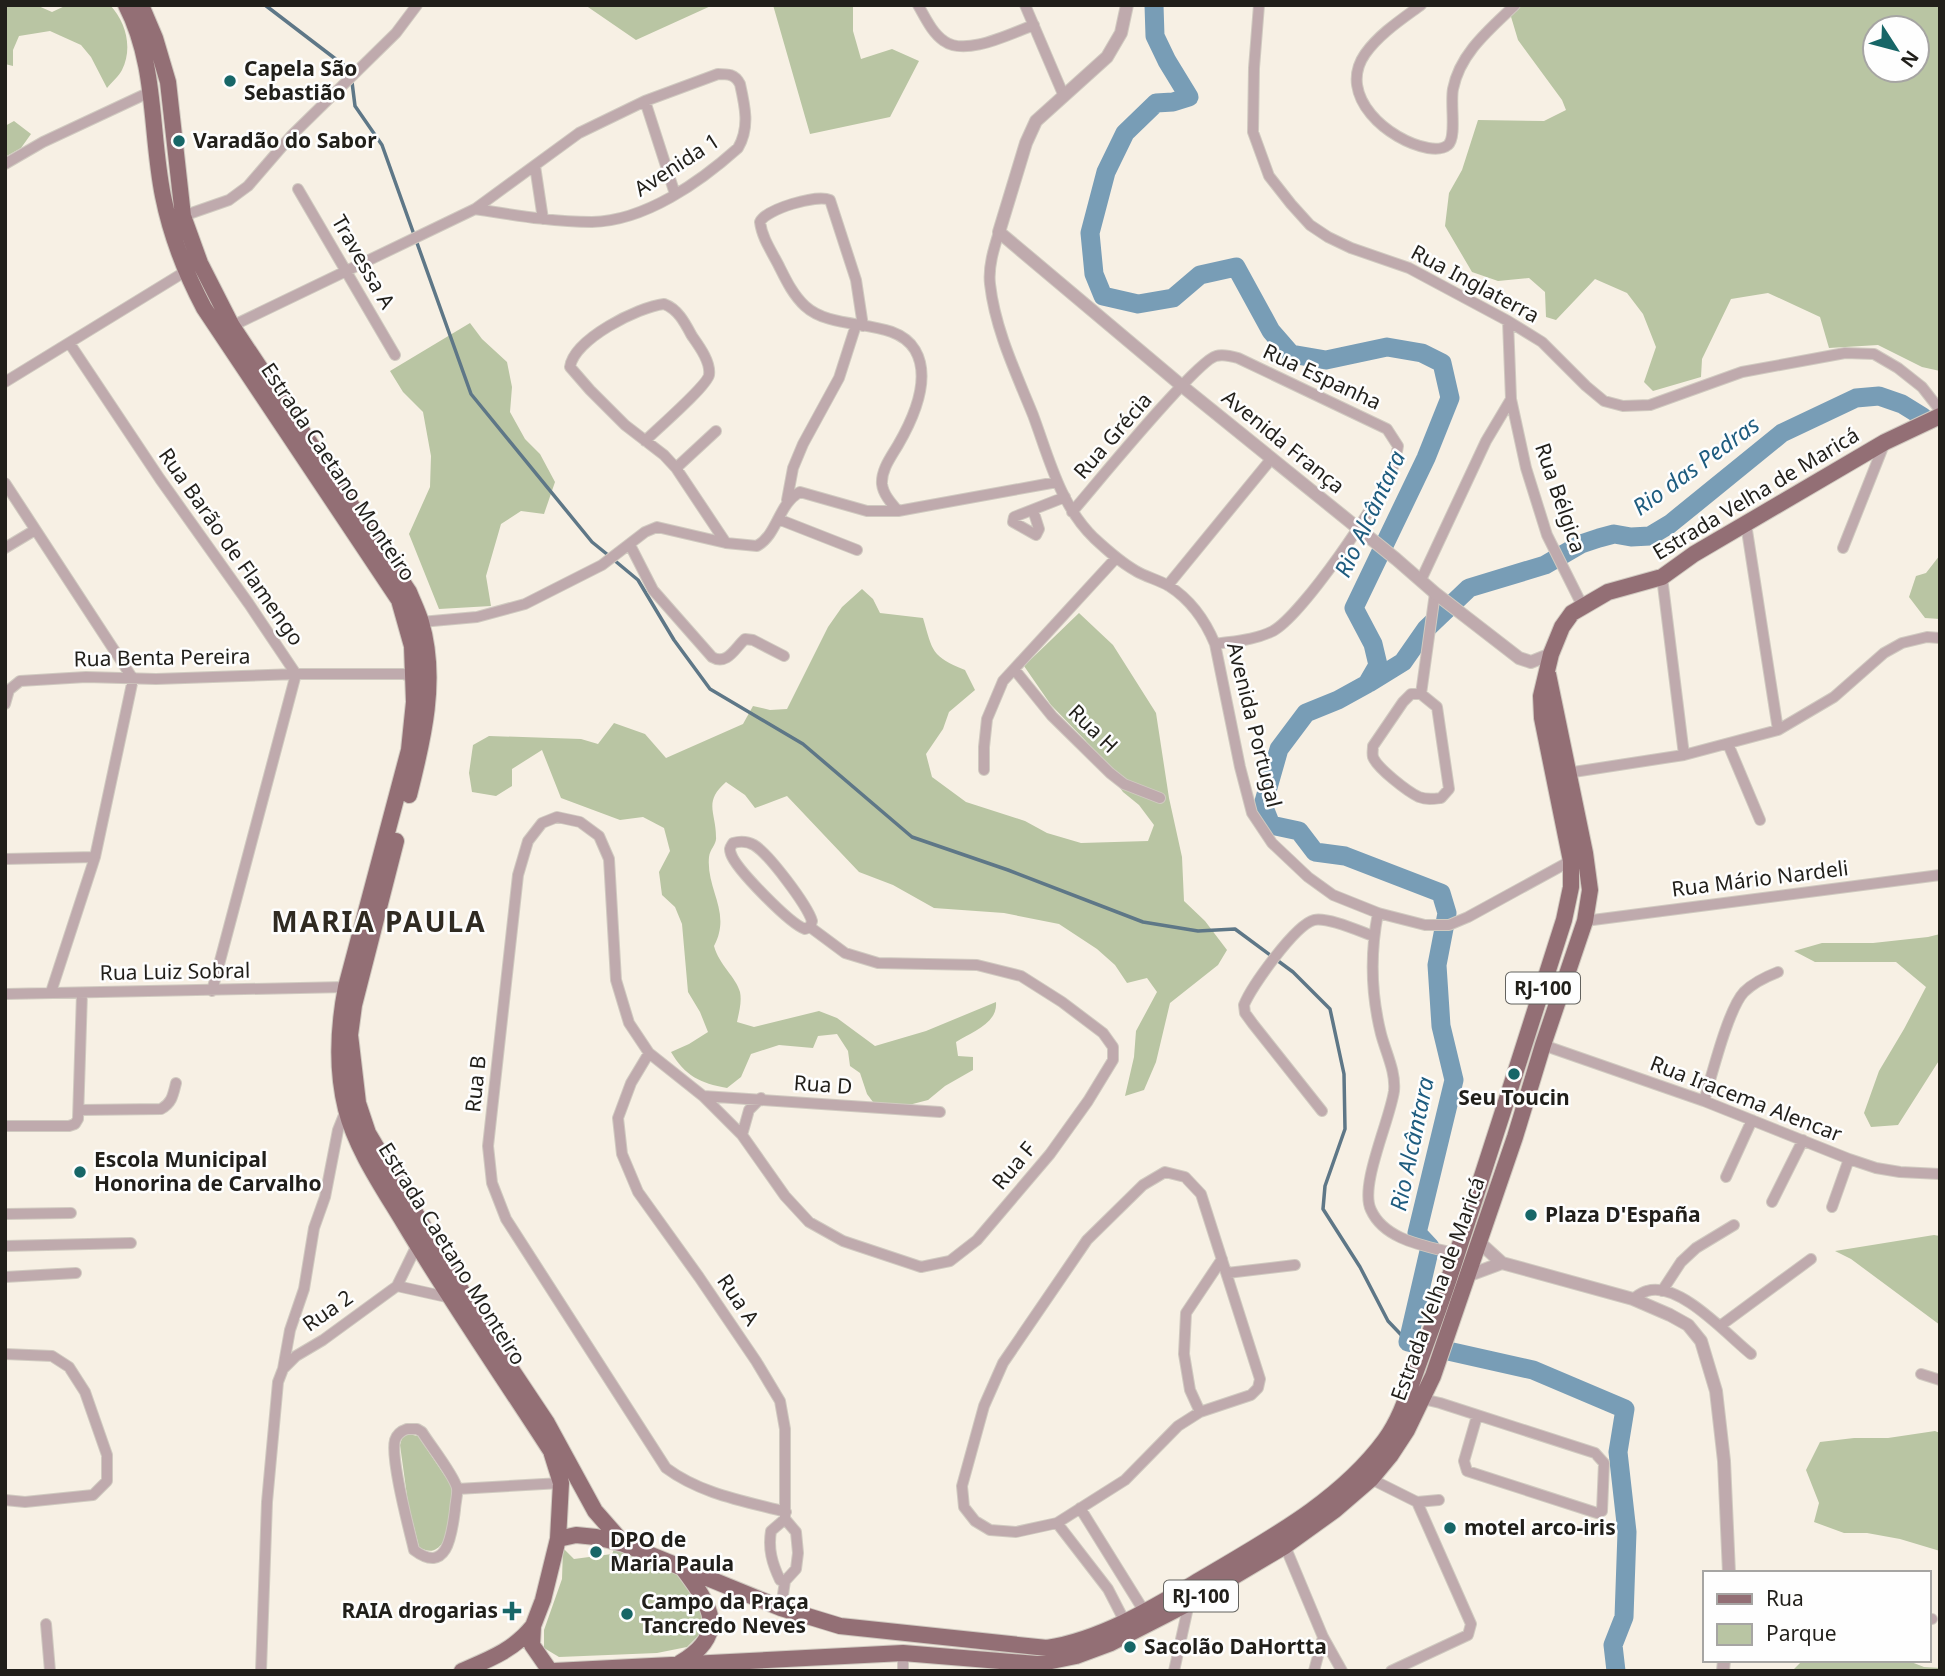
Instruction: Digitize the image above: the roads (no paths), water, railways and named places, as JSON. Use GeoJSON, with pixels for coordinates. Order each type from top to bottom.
{"type":"FeatureCollection","features":[{"type":"Feature","properties":{"kind":"main road","name":"Estrada Caetano Monteiro"},"geometry":{"type":"LineString","coordinates":[[127,5],[148,70],[163,195],[185,272],[204,308],[399,600],[421,682],[414,702],[408,750],[340,1016],[339,1065],[346,1110],[360,1145],[417,1245],[551,1451],[561,1483],[558,1539],[543,1600],[533,1626],[522,1640],[501,1655],[462,1671]]}},
{"type":"Feature","properties":{"kind":"main road","name":"Estrada Caetano Monteiro"},"geometry":{"type":"LineString","coordinates":[[141,5],[155,38],[168,82],[183,216],[200,263],[232,326],[408,592],[421,622],[425,644],[421,682],[423,742],[354,1005],[350,1035],[358,1103],[368,1133],[428,1237],[483,1327],[547,1423],[595,1511],[624,1544]]}},
{"type":"Feature","properties":{"kind":"main road","name":"Estrada Velha de Maricá"},"geometry":{"type":"LineString","coordinates":[[558,1539],[576,1535],[624,1544],[781,1608],[840,1626],[1047,1648],[1077,1643],[1125,1622],[1262,1543],[1300,1519],[1333,1493],[1356,1473],[1395,1426],[1410,1387],[1450,1302],[1467,1276],[1586,921],[1590,890],[1578,857],[1541,705],[1549,661],[1562,626],[1582,605],[1608,592],[1662,577],[1885,442],[1940,416]]}},
{"type":"Feature","properties":{"kind":"main road","name":"Estrada Velha de Maricá"},"geometry":{"type":"LineString","coordinates":[[552,1671],[903,1653],[1037,1667],[1111,1643],[1189,1603],[1285,1546],[1335,1510],[1371,1479],[1407,1430],[1425,1394],[1450,1302],[1457,1254],[1564,920],[1578,857],[1549,661]]}},
{"type":"Feature","properties":{"kind":"main road"},"geometry":{"type":"LineString","coordinates":[[680,1663],[697,1652],[708,1636],[712,1620],[709,1607],[684,1570]]}},
{"type":"Feature","properties":{"kind":"main road","name":"RJ-100"},"geometry":{"type":"LineString","coordinates":[[533,1626],[532,1645],[552,1671]]}},
{"type":"Feature","properties":{"kind":"main road"},"geometry":{"type":"LineString","coordinates":[[839,1656],[850,1643],[847,1633],[840,1626]]}},
{"type":"Feature","properties":{"kind":"street"},"geometry":{"type":"LineString","coordinates":[[183,216],[229,200],[248,186],[292,135],[396,33],[417,5]]}},
{"type":"Feature","properties":{"kind":"street"},"geometry":{"type":"LineString","coordinates":[[918,5],[927,22],[943,40],[956,47],[975,46],[1034,25]]}},
{"type":"Feature","properties":{"kind":"street"},"geometry":{"type":"LineString","coordinates":[[1026,5],[1063,94]]}},
{"type":"Feature","properties":{"kind":"street","name":"Avenida Portugal"},"geometry":{"type":"LineString","coordinates":[[1127,5],[1121,33],[1107,57],[1036,121],[1026,143],[999,232],[989,281],[1006,349],[1057,482],[1072,512],[1091,536],[1116,558],[1137,572],[1168,586],[1188,601],[1208,626],[1215,643],[1252,813],[1272,843],[1308,877],[1333,895],[1378,913],[1425,925],[1449,925],[1578,857]]}},
{"type":"Feature","properties":{"kind":"street","name":"Rua Inglaterra"},"geometry":{"type":"LineString","coordinates":[[1259,5],[1253,132],[1269,176],[1310,225],[1328,237],[1409,268],[1508,321],[1542,342],[1604,401],[1623,406],[1650,405],[1742,372],[1845,353],[1874,354],[1898,368],[1922,387],[1940,411]]}},
{"type":"Feature","properties":{"kind":"street"},"geometry":{"type":"LineString","coordinates":[[1421,5],[1364,54],[1358,69],[1358,87],[1374,120],[1391,134],[1408,143],[1440,149],[1448,146],[1453,138],[1453,88],[1463,60],[1515,5]]}},
{"type":"Feature","properties":{"kind":"street","name":"Avenida 1"},"geometry":{"type":"LineString","coordinates":[[232,326],[475,209],[579,133],[645,101],[718,74],[731,74],[740,84],[746,126],[744,138],[728,156],[657,205],[618,219],[594,222],[542,219],[475,209]]}},
{"type":"Feature","properties":{"kind":"street"},"geometry":{"type":"LineString","coordinates":[[5,164],[43,142],[152,91]]}},
{"type":"Feature","properties":{"kind":"street"},"geometry":{"type":"LineString","coordinates":[[645,101],[675,194]]}},
{"type":"Feature","properties":{"kind":"street"},"geometry":{"type":"LineString","coordinates":[[535,166],[542,219]]}},
{"type":"Feature","properties":{"kind":"street","name":"Travessa A"},"geometry":{"type":"LineString","coordinates":[[298,189],[395,355]]}},
{"type":"Feature","properties":{"kind":"street"},"geometry":{"type":"LineString","coordinates":[[421,622],[478,617],[525,604],[602,565],[657,527],[726,543],[757,546],[765,541],[787,500],[793,468],[803,444],[839,378],[859,326],[856,281],[830,200],[821,197],[771,211],[763,216],[760,222],[766,241],[799,300],[806,307],[819,315],[859,326],[880,329],[902,337],[914,348],[922,365],[922,385],[912,415],[882,475],[882,487],[898,511]]}},
{"type":"Feature","properties":{"kind":"street","name":"Avenida França"},"geometry":{"type":"LineString","coordinates":[[999,232],[1435,593],[1519,658],[1531,662],[1549,661]]}},
{"type":"Feature","properties":{"kind":"street"},"geometry":{"type":"LineString","coordinates":[[5,382],[200,263]]}},
{"type":"Feature","properties":{"kind":"street"},"geometry":{"type":"LineString","coordinates":[[645,441],[701,388],[709,377],[708,365],[697,344],[677,312],[664,304],[639,310],[607,327],[586,344],[570,363],[576,376],[590,390],[645,441],[664,455],[676,468],[726,543]]}},
{"type":"Feature","properties":{"kind":"street","name":"Rua Bélgica"},"geometry":{"type":"LineString","coordinates":[[1508,321],[1511,399],[1526,468],[1547,535],[1582,605]]}},
{"type":"Feature","properties":{"kind":"street","name":"Rua Barão de Flamengo"},"geometry":{"type":"LineString","coordinates":[[70,344],[296,674],[212,990]]}},
{"type":"Feature","properties":{"kind":"street","name":"Rua Espanha"},"geometry":{"type":"LineString","coordinates":[[1182,386],[1207,361],[1216,356],[1228,356],[1387,429],[1398,446],[1392,469],[1358,528],[1293,614],[1274,631],[1253,639],[1215,643]]}},
{"type":"Feature","properties":{"kind":"street","name":"Rua Grécia"},"geometry":{"type":"LineString","coordinates":[[1072,512],[1182,386]]}},
{"type":"Feature","properties":{"kind":"street"},"geometry":{"type":"LineString","coordinates":[[1421,580],[1486,441],[1511,399]]}},
{"type":"Feature","properties":{"kind":"street"},"geometry":{"type":"LineString","coordinates":[[676,468],[716,431]]}},
{"type":"Feature","properties":{"kind":"street"},"geometry":{"type":"LineString","coordinates":[[1843,548],[1885,442]]}},
{"type":"Feature","properties":{"kind":"street"},"geometry":{"type":"LineString","coordinates":[[1168,586],[1272,458]]}},
{"type":"Feature","properties":{"kind":"street"},"geometry":{"type":"LineString","coordinates":[[787,500],[800,492],[867,511],[898,511],[1057,482]]}},
{"type":"Feature","properties":{"kind":"street"},"geometry":{"type":"LineString","coordinates":[[5,483],[133,679],[94,857],[51,992]]}},
{"type":"Feature","properties":{"kind":"street"},"geometry":{"type":"LineString","coordinates":[[1033,510],[1065,496]]}},
{"type":"Feature","properties":{"kind":"street"},"geometry":{"type":"LineString","coordinates":[[778,519],[857,550]]}},
{"type":"Feature","properties":{"kind":"street"},"geometry":{"type":"LineString","coordinates":[[1746,524],[1778,730]]}},
{"type":"Feature","properties":{"kind":"street"},"geometry":{"type":"LineString","coordinates":[[5,548],[35,530]]}},
{"type":"Feature","properties":{"kind":"street"},"geometry":{"type":"LineString","coordinates":[[630,545],[653,590],[712,657],[725,660],[746,639],[784,656]]}},
{"type":"Feature","properties":{"kind":"street"},"geometry":{"type":"LineString","coordinates":[[984,769],[987,719],[1003,681],[1116,558]]}},
{"type":"Feature","properties":{"kind":"street"},"geometry":{"type":"LineString","coordinates":[[1662,577],[1684,755]]}},
{"type":"Feature","properties":{"kind":"street"},"geometry":{"type":"LineString","coordinates":[[1421,694],[1435,593]]}},
{"type":"Feature","properties":{"kind":"street"},"geometry":{"type":"LineString","coordinates":[[1567,774],[1684,755],[1778,730],[1834,697],[1884,653],[1902,643],[1927,637],[1940,638]]}},
{"type":"Feature","properties":{"kind":"street","name":"Rua H"},"geometry":{"type":"LineString","coordinates":[[1014,669],[1052,716],[1110,773],[1124,784],[1160,798]]}},
{"type":"Feature","properties":{"kind":"street","name":"Rua Benta Pereira"},"geometry":{"type":"LineString","coordinates":[[5,704],[9,690],[20,681],[86,677],[133,679],[404,674],[421,682]]}},
{"type":"Feature","properties":{"kind":"street"},"geometry":{"type":"LineString","coordinates":[[1412,694],[1421,694],[1437,707],[1449,789],[1441,798],[1431,800],[1412,793],[1388,774],[1372,754],[1373,746],[1402,702],[1412,694]]}},
{"type":"Feature","properties":{"kind":"street"},"geometry":{"type":"LineString","coordinates":[[1728,744],[1760,820]]}},
{"type":"Feature","properties":{"kind":"street","name":"Rua B"},"geometry":{"type":"LineString","coordinates":[[649,1053],[629,1023],[616,980],[609,859],[599,836],[580,822],[557,817],[542,823],[528,841],[518,875],[488,1146],[492,1183],[506,1219],[534,1266],[666,1468],[683,1481],[715,1494],[785,1515]]}},
{"type":"Feature","properties":{"kind":"street","name":"Rua F"},"geometry":{"type":"LineString","coordinates":[[741,841],[752,844],[762,852],[806,909],[812,921],[810,927],[805,929],[797,926],[746,875],[731,855],[730,848],[733,843],[741,841]]}},
{"type":"Feature","properties":{"kind":"street"},"geometry":{"type":"LineString","coordinates":[[5,859],[94,857]]}},
{"type":"Feature","properties":{"kind":"street","name":"Rua Mário Nardeli"},"geometry":{"type":"LineString","coordinates":[[1586,921],[1940,875]]}},
{"type":"Feature","properties":{"kind":"street"},"geometry":{"type":"LineString","coordinates":[[1378,913],[1371,964],[1374,996],[1381,1033],[1392,1068],[1394,1088],[1389,1115],[1367,1189],[1369,1206],[1378,1223],[1411,1242],[1457,1254]]}},
{"type":"Feature","properties":{"kind":"street"},"geometry":{"type":"LineString","coordinates":[[1322,1111],[1245,1013],[1244,1005],[1281,950],[1304,926],[1314,920],[1326,920],[1373,936]]}},
{"type":"Feature","properties":{"kind":"street","name":"Rua F"},"geometry":{"type":"LineString","coordinates":[[649,1053],[703,1096],[742,1135],[785,1196],[809,1222],[843,1241],[920,1267],[950,1261],[977,1240],[1050,1154],[1088,1101],[1113,1060],[1113,1047],[1103,1033],[1021,976],[977,965],[878,963],[845,953],[810,927]]}},
{"type":"Feature","properties":{"kind":"street"},"geometry":{"type":"LineString","coordinates":[[1704,1101],[1732,1013],[1743,993],[1756,981],[1778,972]]}},
{"type":"Feature","properties":{"kind":"street","name":"Rua Luiz Sobral"},"geometry":{"type":"LineString","coordinates":[[5,994],[346,988]]}},
{"type":"Feature","properties":{"kind":"street"},"geometry":{"type":"LineString","coordinates":[[5,1126],[75,1124],[79,1110],[82,993]]}},
{"type":"Feature","properties":{"kind":"street","name":"Rua Iracema Alencar"},"geometry":{"type":"LineString","coordinates":[[1543,1045],[1704,1101],[1849,1160],[1888,1170],[1940,1174]]}},
{"type":"Feature","properties":{"kind":"street","name":"Rua A"},"geometry":{"type":"LineString","coordinates":[[649,1053],[631,1083],[618,1118],[622,1154],[638,1192],[757,1361],[780,1401],[785,1429],[785,1515],[796,1532],[798,1553],[796,1569],[785,1581]]}},
{"type":"Feature","properties":{"kind":"street"},"geometry":{"type":"LineString","coordinates":[[79,1110],[161,1109],[172,1099],[176,1083]]}},
{"type":"Feature","properties":{"kind":"street","name":"Rua D"},"geometry":{"type":"LineString","coordinates":[[703,1096],[940,1112]]}},
{"type":"Feature","properties":{"kind":"street"},"geometry":{"type":"LineString","coordinates":[[742,1135],[749,1110],[761,1098]]}},
{"type":"Feature","properties":{"kind":"street"},"geometry":{"type":"LineString","coordinates":[[261,1671],[268,1493],[278,1382],[290,1331],[304,1289],[314,1228],[328,1182],[338,1130],[346,1110]]}},
{"type":"Feature","properties":{"kind":"street"},"geometry":{"type":"LineString","coordinates":[[1726,1177],[1752,1120]]}},
{"type":"Feature","properties":{"kind":"street"},"geometry":{"type":"LineString","coordinates":[[1772,1202],[1804,1140]]}},
{"type":"Feature","properties":{"kind":"street"},"geometry":{"type":"LineString","coordinates":[[1832,1207],[1849,1160]]}},
{"type":"Feature","properties":{"kind":"street"},"geometry":{"type":"LineString","coordinates":[[1165,1172],[1185,1177],[1201,1194],[1222,1259],[1260,1379],[1258,1388],[1251,1395],[1200,1412],[1178,1426],[1125,1480],[1057,1523],[1016,1532],[990,1530],[975,1521],[964,1507],[962,1486],[984,1406],[1003,1363],[1087,1240],[1143,1185],[1165,1172]]}},
{"type":"Feature","properties":{"kind":"street"},"geometry":{"type":"LineString","coordinates":[[5,1214],[71,1213]]}},
{"type":"Feature","properties":{"kind":"street"},"geometry":{"type":"LineString","coordinates":[[1662,1291],[1681,1262],[1696,1248],[1734,1225]]}},
{"type":"Feature","properties":{"kind":"street"},"geometry":{"type":"LineString","coordinates":[[1479,1242],[1502,1264],[1633,1299],[1670,1315],[1688,1325],[1701,1341],[1716,1391],[1724,1461],[1729,1571]]}},
{"type":"Feature","properties":{"kind":"street"},"geometry":{"type":"LineString","coordinates":[[5,1246],[131,1243]]}},
{"type":"Feature","properties":{"kind":"street","name":"Rua 2"},"geometry":{"type":"LineString","coordinates":[[283,1369],[296,1356],[323,1340],[397,1286],[417,1245]]}},
{"type":"Feature","properties":{"kind":"street"},"geometry":{"type":"LineString","coordinates":[[1200,1412],[1190,1390],[1184,1354],[1186,1313],[1222,1259]]}},
{"type":"Feature","properties":{"kind":"street"},"geometry":{"type":"LineString","coordinates":[[1720,1326],[1811,1259]]}},
{"type":"Feature","properties":{"kind":"street"},"geometry":{"type":"LineString","coordinates":[[1467,1276],[1502,1264]]}},
{"type":"Feature","properties":{"kind":"street"},"geometry":{"type":"LineString","coordinates":[[1227,1273],[1295,1265]]}},
{"type":"Feature","properties":{"kind":"street"},"geometry":{"type":"LineString","coordinates":[[5,1276],[76,1273]]}},
{"type":"Feature","properties":{"kind":"street"},"geometry":{"type":"LineString","coordinates":[[397,1286],[451,1298]]}},
{"type":"Feature","properties":{"kind":"street"},"geometry":{"type":"LineString","coordinates":[[1633,1299],[1648,1290],[1662,1291],[1690,1303],[1751,1354]]}},
{"type":"Feature","properties":{"kind":"street"},"geometry":{"type":"LineString","coordinates":[[5,1354],[52,1356],[69,1367],[85,1392],[107,1455],[107,1480],[93,1495],[25,1502],[5,1500]]}},
{"type":"Feature","properties":{"kind":"street"},"geometry":{"type":"LineString","coordinates":[[1921,1374],[1940,1380]]}},
{"type":"Feature","properties":{"kind":"street"},"geometry":{"type":"LineString","coordinates":[[1425,1394],[1477,1416],[1595,1453],[1604,1463],[1602,1511],[1597,1513],[1467,1471],[1464,1461],[1477,1416]]}},
{"type":"Feature","properties":{"kind":"street"},"geometry":{"type":"LineString","coordinates":[[412,1428],[422,1432],[457,1489],[448,1548],[435,1557],[420,1555],[414,1550],[402,1504],[395,1440],[402,1431],[412,1428]]}},
{"type":"Feature","properties":{"kind":"street"},"geometry":{"type":"LineString","coordinates":[[1371,1479],[1417,1503],[1438,1500]]}},
{"type":"Feature","properties":{"kind":"street"},"geometry":{"type":"LineString","coordinates":[[457,1489],[561,1483]]}},
{"type":"Feature","properties":{"kind":"street"},"geometry":{"type":"LineString","coordinates":[[1391,1671],[1468,1635],[1471,1629],[1417,1503]]}},
{"type":"Feature","properties":{"kind":"street"},"geometry":{"type":"LineString","coordinates":[[1080,1508],[1144,1611]]}},
{"type":"Feature","properties":{"kind":"street"},"geometry":{"type":"LineString","coordinates":[[781,1608],[785,1581],[780,1580],[775,1569],[769,1543],[771,1531],[785,1515]]}},
{"type":"Feature","properties":{"kind":"street"},"geometry":{"type":"LineString","coordinates":[[1057,1523],[1108,1589],[1125,1622]]}},
{"type":"Feature","properties":{"kind":"street"},"geometry":{"type":"LineString","coordinates":[[1285,1546],[1324,1637],[1342,1671]]}},
{"type":"Feature","properties":{"kind":"street"},"geometry":{"type":"LineString","coordinates":[[1174,1671],[1189,1603]]}},
{"type":"Feature","properties":{"kind":"street"},"geometry":{"type":"LineString","coordinates":[[46,1624],[50,1671]]}},
{"type":"Feature","properties":{"kind":"street"},"geometry":{"type":"LineString","coordinates":[[1314,1671],[1324,1637]]}},
{"type":"Feature","properties":{"kind":"street"},"geometry":{"type":"LineString","coordinates":[[903,1653],[903,1671]]}},
{"type":"Feature","properties":{"kind":"waterway"},"geometry":{"type":"LineString","coordinates":[[265,5],[350,70],[351,74]]}},
{"type":"Feature","properties":{"kind":"waterway","name":"Rio Alcântara"},"geometry":{"type":"LineString","coordinates":[[1154,5],[1155,36],[1189,97],[1156,103],[1125,133],[1106,172],[1090,233],[1094,274],[1103,296],[1138,304],[1173,298],[1200,275],[1236,267],[1271,331],[1291,354],[1326,360],[1387,347],[1422,353],[1442,363],[1450,398],[1426,458],[1354,608],[1373,644],[1378,665],[1367,684],[1306,713],[1279,749],[1263,805],[1271,825],[1299,831],[1315,852],[1345,856],[1441,893],[1447,913],[1437,965],[1441,1026],[1454,1080],[1417,1233],[1430,1247],[1408,1342],[1533,1370],[1625,1409],[1618,1452],[1627,1532],[1624,1617],[1613,1645],[1616,1671]]}},
{"type":"Feature","properties":{"kind":"waterway"},"geometry":{"type":"LineString","coordinates":[[352,82],[355,106],[382,145],[471,394],[592,542],[608,555]]}},
{"type":"Feature","properties":{"kind":"waterway","name":"Rio das Pedras"},"geometry":{"type":"LineString","coordinates":[[1369,683],[1403,662],[1426,629],[1469,588],[1545,565],[1581,544],[1599,538],[1614,534],[1650,536],[1670,524],[1782,433],[1856,398],[1879,396],[1902,404],[1923,417]]}},
{"type":"Feature","properties":{"kind":"waterway"},"geometry":{"type":"LineString","coordinates":[[614,560],[638,580],[674,640],[710,689],[803,744],[912,837],[1008,870],[1143,922],[1198,931],[1235,929],[1293,972],[1330,1009],[1344,1074],[1345,1129],[1325,1186],[1323,1209],[1360,1267],[1388,1321],[1408,1342]]}},
{"type":"Feature","properties":{"kind":"place","name":"Capela São Sebastião"},"geometry":{"type":"Point","coordinates":[230,81]}},
{"type":"Feature","properties":{"kind":"place","name":"Varadão do Sabor"},"geometry":{"type":"Point","coordinates":[179,141]}},
{"type":"Feature","properties":{"kind":"place","name":"Seu Toucin"},"geometry":{"type":"Point","coordinates":[1514,1074]}},
{"type":"Feature","properties":{"kind":"place","name":"Escola Municipal Honorina de Carvalho"},"geometry":{"type":"Point","coordinates":[80,1172]}},
{"type":"Feature","properties":{"kind":"place","name":"Plaza D'España"},"geometry":{"type":"Point","coordinates":[1531,1215]}},
{"type":"Feature","properties":{"kind":"place","name":"motel arco-iris"},"geometry":{"type":"Point","coordinates":[1450,1528]}},
{"type":"Feature","properties":{"kind":"place","name":"DPO de Maria Paula"},"geometry":{"type":"Point","coordinates":[596,1552]}},
{"type":"Feature","properties":{"kind":"place","name":"RAIA drogarias"},"geometry":{"type":"Point","coordinates":[512,1611]}},
{"type":"Feature","properties":{"kind":"place","name":"Campo da Praça Tancredo Neves"},"geometry":{"type":"Point","coordinates":[627,1614]}},
{"type":"Feature","properties":{"kind":"place","name":"Sacolão DaHortta"},"geometry":{"type":"Point","coordinates":[1130,1647]}},
{"type":"Feature","properties":{"kind":"district","name":"MARIA PAULA"},"geometry":{"type":"Point","coordinates":[379,922]}}]}
